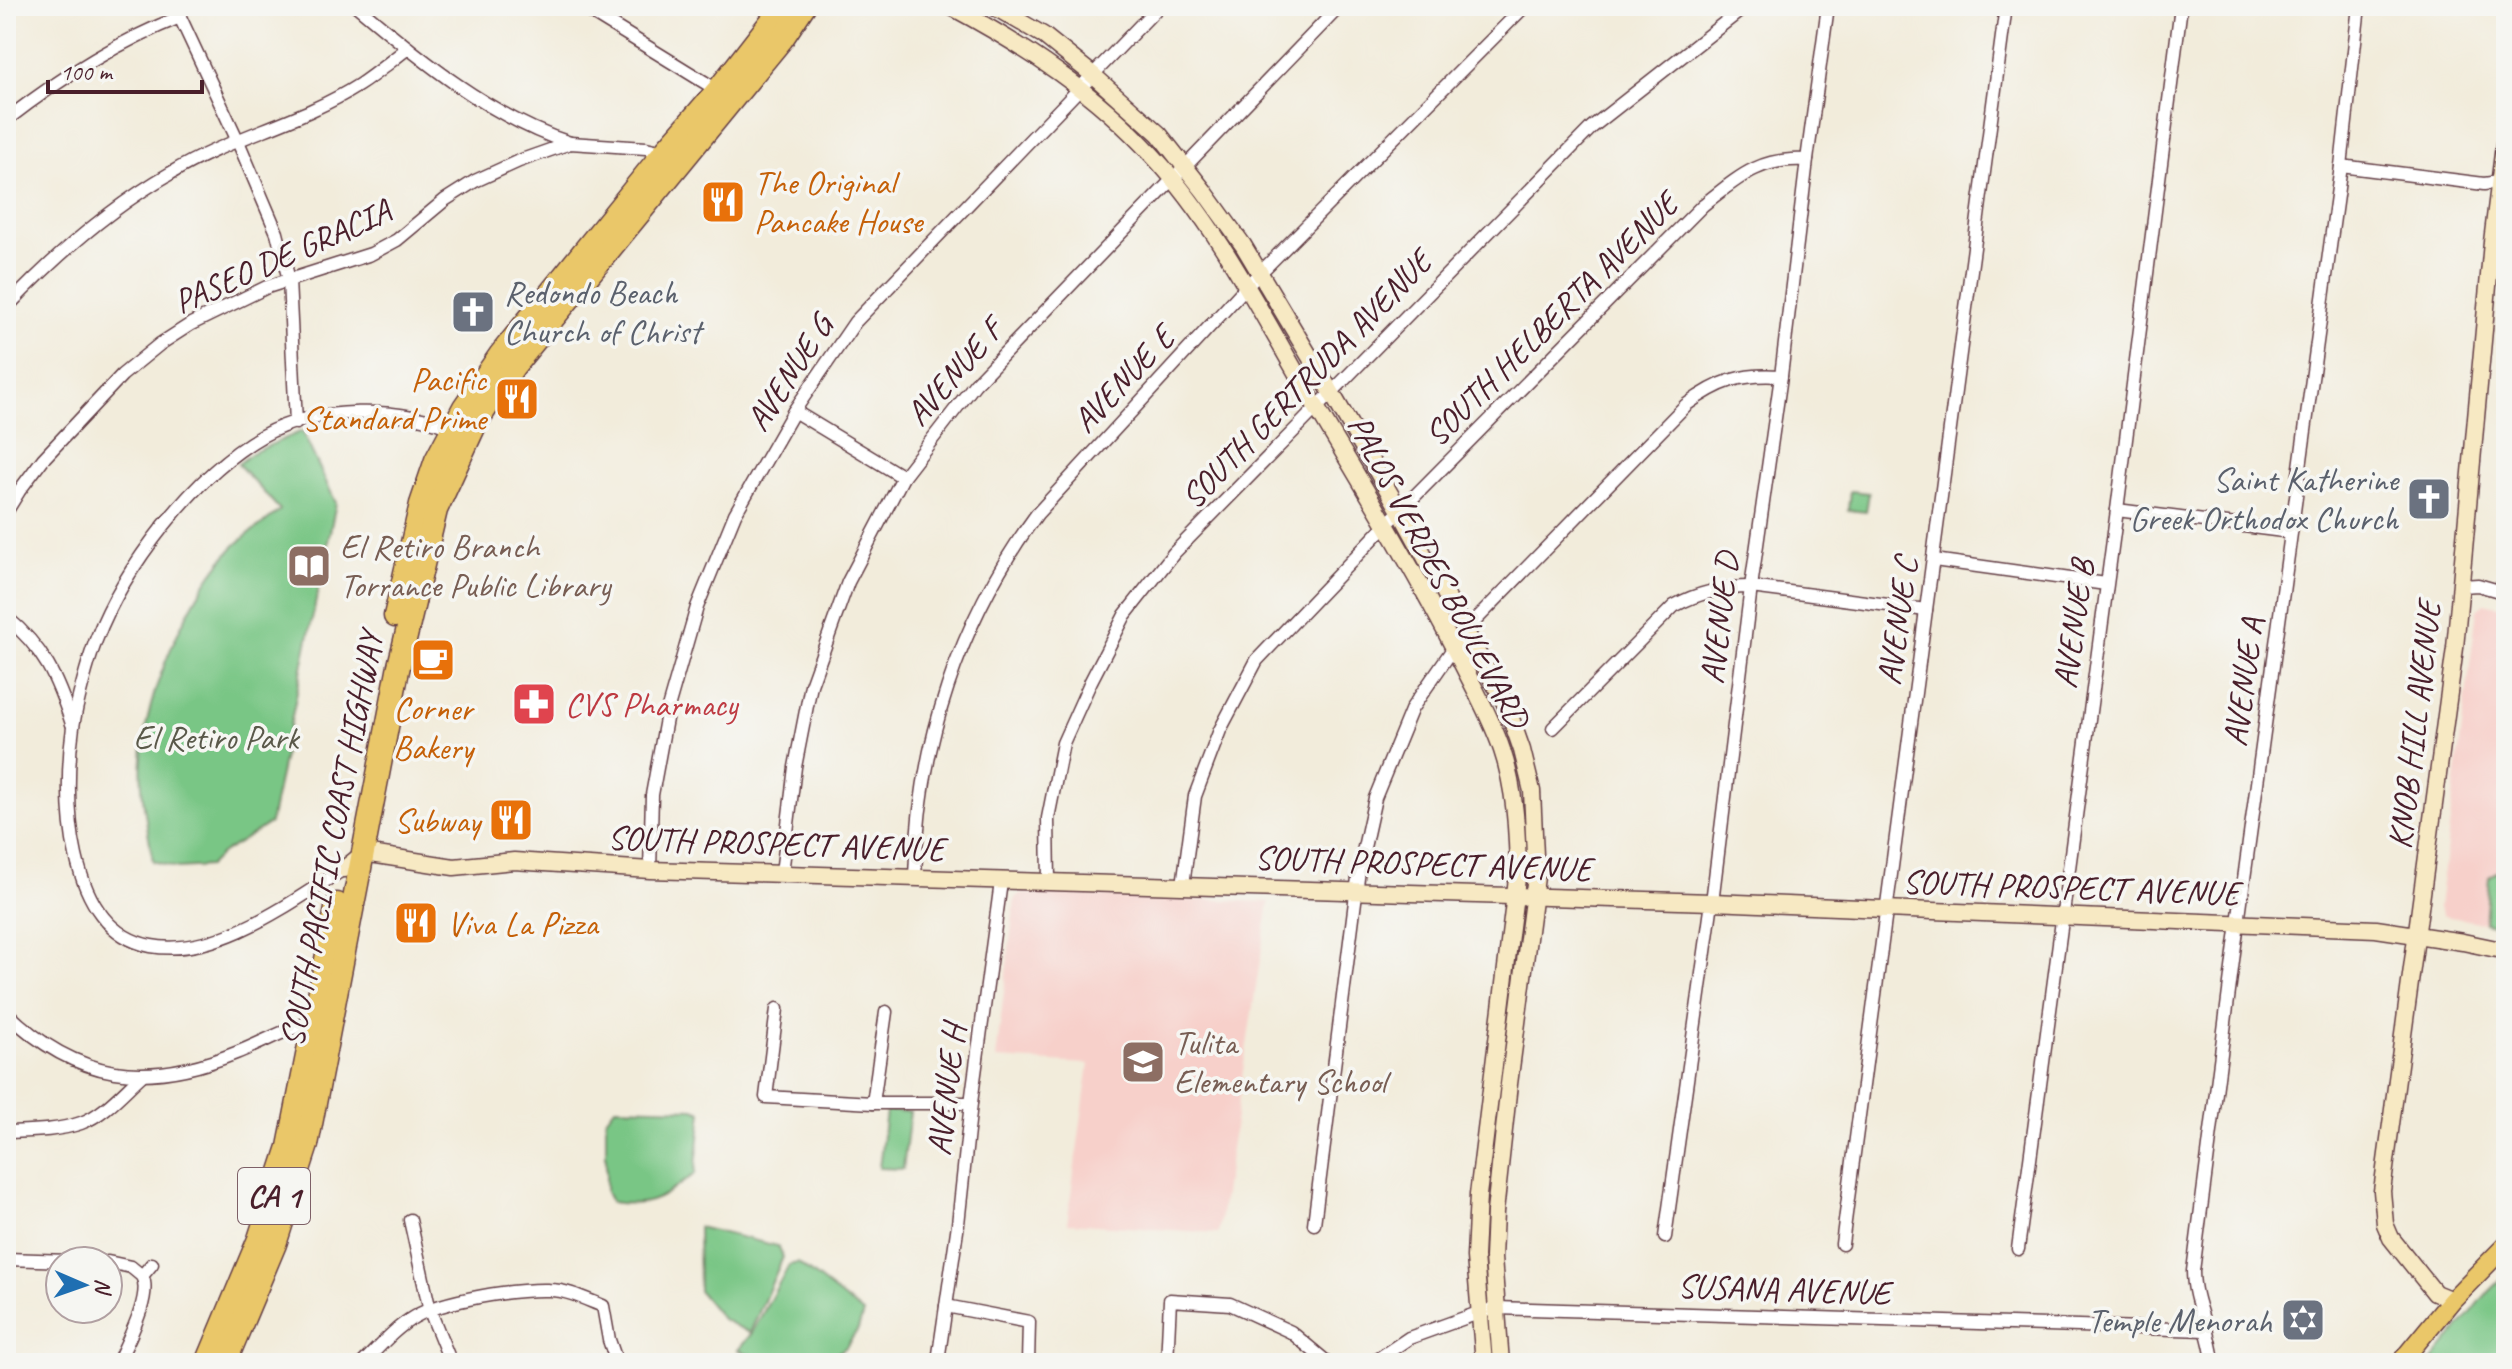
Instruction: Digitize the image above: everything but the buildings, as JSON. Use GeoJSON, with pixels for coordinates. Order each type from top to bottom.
{"type":"FeatureCollection","features":[{"type":"Feature","properties":{"kind":"highway","name":"SOUTH PACIFIC COAST HIGHWAY"},"geometry":{"type":"LineString","coordinates":[[725,94],[783,6]]}},
{"type":"Feature","properties":{"kind":"highway","name":"SOUTH PACIFIC COAST HIGHWAY"},"geometry":{"type":"LineString","coordinates":[[321,1021],[364,853],[398,670],[436,510],[461,432],[500,355],[725,94],[782,39],[804,6]]}},
{"type":"Feature","properties":{"kind":"highway","name":"SOUTH PACIFIC COAST HIGHWAY"},"geometry":{"type":"LineString","coordinates":[[222,1362],[270,1257],[307,1145],[321,1021],[344,869],[403,574],[436,460],[461,432]]}},
{"type":"Feature","properties":{"kind":"highway"},"geometry":{"type":"LineString","coordinates":[[398,670],[393,664],[405,598],[403,574]]}},
{"type":"Feature","properties":{"kind":"main road","name":"PALOS VERDES BOULEVARD"},"geometry":{"type":"LineString","coordinates":[[950,6],[977,12],[1046,62],[1180,174],[1243,245],[1400,511],[1507,707],[1532,791],[1536,834],[1534,898],[1495,1212],[1484,1363]]}},
{"type":"Feature","properties":{"kind":"main road","name":"PALOS VERDES BOULEVARD"},"geometry":{"type":"LineString","coordinates":[[993,6],[1043,35],[1159,134],[1245,288],[1355,469],[1453,647],[1502,750],[1517,818],[1516,897],[1478,1195],[1475,1257],[1501,1363]]}},
{"type":"Feature","properties":{"kind":"main road","name":"KNOB HILL AVENUE"},"geometry":{"type":"LineString","coordinates":[[2452,1300],[2435,1293],[2391,1238],[2385,1224],[2382,1191],[2462,586],[2499,242],[2506,129]]}},
{"type":"Feature","properties":{"kind":"main road","name":"SOUTH PROSPECT AVENUE"},"geometry":{"type":"LineString","coordinates":[[364,853],[454,867],[514,861],[650,870],[1712,902],[2376,929],[2506,951]]}},
{"type":"Feature","properties":{"kind":"main road"},"geometry":{"type":"LineString","coordinates":[[344,869],[364,853]]}},
{"type":"Feature","properties":{"kind":"main road"},"geometry":{"type":"LineString","coordinates":[[2400,1363],[2452,1300],[2506,1245]]}},
{"type":"Feature","properties":{"kind":"street"},"geometry":{"type":"LineString","coordinates":[[357,6],[408,48],[515,121],[570,143]]}},
{"type":"Feature","properties":{"kind":"street"},"geometry":{"type":"LineString","coordinates":[[581,6],[725,94]]}},
{"type":"Feature","properties":{"kind":"street","name":"AVENUE G"},"geometry":{"type":"LineString","coordinates":[[650,870],[652,795],[668,708],[697,607],[735,514],[794,411],[855,322],[1159,6]]}},
{"type":"Feature","properties":{"kind":"street","name":"AVENUE F"},"geometry":{"type":"LineString","coordinates":[[782,873],[795,767],[811,685],[848,582],[903,477],[975,384],[1340,6]]}},
{"type":"Feature","properties":{"kind":"street","name":"AVENUE E"},"geometry":{"type":"LineString","coordinates":[[915,877],[921,809],[933,733],[956,661],[976,615],[1015,543],[1037,514],[1258,274],[1525,6]]}},
{"type":"Feature","properties":{"kind":"street","name":"SOUTH GERTRUDA AVENUE"},"geometry":{"type":"LineString","coordinates":[[1049,881],[1048,818],[1063,743],[1125,615],[1174,553],[1592,127],[1746,6]]}},
{"type":"Feature","properties":{"kind":"street","name":"AVENUE D"},"geometry":{"type":"LineString","coordinates":[[1665,1237],[1712,902],[1828,6]]}},
{"type":"Feature","properties":{"kind":"street","name":"AVENUE C"},"geometry":{"type":"LineString","coordinates":[[1842,1244],[2006,6]]}},
{"type":"Feature","properties":{"kind":"street","name":"AVENUE B"},"geometry":{"type":"LineString","coordinates":[[2018,1249],[2181,6]]}},
{"type":"Feature","properties":{"kind":"street","name":"AVENUE A"},"geometry":{"type":"LineString","coordinates":[[2213,1363],[2212,1344],[2194,1291],[2193,1271],[2341,166],[2359,6]]}},
{"type":"Feature","properties":{"kind":"street"},"geometry":{"type":"LineString","coordinates":[[6,120],[49,87],[179,11],[277,233],[289,280],[296,423]]}},
{"type":"Feature","properties":{"kind":"street"},"geometry":{"type":"LineString","coordinates":[[6,308],[41,270],[82,234],[171,172],[359,85],[408,48]]}},
{"type":"Feature","properties":{"kind":"street","name":"PASEO DE GRACIA"},"geometry":{"type":"LineString","coordinates":[[6,512],[43,459],[122,375],[191,324],[267,287],[371,254],[397,240],[445,200],[475,181],[570,143],[646,148],[671,158]]}},
{"type":"Feature","properties":{"kind":"street","name":"SOUTH HELBERTA AVENUE"},"geometry":{"type":"LineString","coordinates":[[1183,885],[1195,796],[1220,730],[1257,660],[1703,205],[1739,177],[1763,164],[1790,159],[1807,160]]}},
{"type":"Feature","properties":{"kind":"street"},"geometry":{"type":"LineString","coordinates":[[2341,166],[2484,184],[2502,182]]}},
{"type":"Feature","properties":{"kind":"street"},"geometry":{"type":"LineString","coordinates":[[1314,1224],[1359,870],[1375,798],[1412,708],[1466,630],[1686,405],[1707,389],[1733,378],[1758,374],[1781,376]]}},
{"type":"Feature","properties":{"kind":"street"},"geometry":{"type":"LineString","coordinates":[[794,411],[903,477]]}},
{"type":"Feature","properties":{"kind":"street"},"geometry":{"type":"LineString","coordinates":[[344,869],[278,913],[242,930],[208,941],[178,947],[150,946],[119,933],[96,908],[77,862],[70,806],[73,725],[96,640],[121,587],[181,506],[227,461],[263,435],[317,417],[393,413],[440,423],[461,432]]}},
{"type":"Feature","properties":{"kind":"street"},"geometry":{"type":"LineString","coordinates":[[2117,510],[2291,532]]}},
{"type":"Feature","properties":{"kind":"street"},"geometry":{"type":"LineString","coordinates":[[1934,560],[2106,584]]}},
{"type":"Feature","properties":{"kind":"street"},"geometry":{"type":"LineString","coordinates":[[2462,586],[2478,585],[2506,593]]}},
{"type":"Feature","properties":{"kind":"street"},"geometry":{"type":"LineString","coordinates":[[1553,728],[1674,606],[1692,596],[1730,587],[1751,587],[1926,610]]}},
{"type":"Feature","properties":{"kind":"street"},"geometry":{"type":"LineString","coordinates":[[6,617],[44,656],[59,683],[73,725]]}},
{"type":"Feature","properties":{"kind":"street","name":"AVENUE H"},"geometry":{"type":"LineString","coordinates":[[935,1363],[939,1354],[958,1224],[1001,882]]}},
{"type":"Feature","properties":{"kind":"street"},"geometry":{"type":"LineString","coordinates":[[777,1009],[766,1097],[873,1103],[971,1103]]}},
{"type":"Feature","properties":{"kind":"street"},"geometry":{"type":"LineString","coordinates":[[6,1012],[48,1045],[78,1061],[96,1068],[141,1076],[204,1066],[321,1021]]}},
{"type":"Feature","properties":{"kind":"street"},"geometry":{"type":"LineString","coordinates":[[873,1103],[886,1012]]}},
{"type":"Feature","properties":{"kind":"street"},"geometry":{"type":"LineString","coordinates":[[6,1132],[58,1128],[84,1122],[141,1076]]}},
{"type":"Feature","properties":{"kind":"street"},"geometry":{"type":"LineString","coordinates":[[410,1220],[430,1311],[451,1363]]}},
{"type":"Feature","properties":{"kind":"street"},"geometry":{"type":"LineString","coordinates":[[6,1259],[44,1260]]}},
{"type":"Feature","properties":{"kind":"street"},"geometry":{"type":"LineString","coordinates":[[142,1276],[152,1264]]}},
{"type":"Feature","properties":{"kind":"street"},"geometry":{"type":"LineString","coordinates":[[118,1363],[141,1307],[145,1289],[142,1276],[124,1265]]}},
{"type":"Feature","properties":{"kind":"street"},"geometry":{"type":"LineString","coordinates":[[363,1363],[389,1336],[415,1316],[493,1293],[550,1290],[572,1294],[603,1306],[617,1363]]}},
{"type":"Feature","properties":{"kind":"street"},"geometry":{"type":"LineString","coordinates":[[1167,1363],[1170,1300],[1230,1304],[1291,1332],[1328,1363]]}},
{"type":"Feature","properties":{"kind":"street"},"geometry":{"type":"LineString","coordinates":[[946,1306],[1029,1322],[1028,1363]]}},
{"type":"Feature","properties":{"kind":"street","name":"SUSANA AVENUE"},"geometry":{"type":"LineString","coordinates":[[1372,1363],[1409,1338],[1489,1310],[2206,1330]]}},
{"type":"Feature","properties":{"kind":"shaded area"},"geometry":{"type":"Polygon","coordinates":[[[2484,603],[2506,608],[2506,865],[2489,877],[2485,923],[2444,916],[2439,907],[2477,610],[2484,603]]]}},
{"type":"Feature","properties":{"kind":"shaded area","name":"Tulita Elementary School"},"geometry":{"type":"Polygon","coordinates":[[[1021,893],[1269,902],[1218,1233],[1067,1223],[1089,1064],[996,1059],[1015,898],[1021,893]]]}},
{"type":"Feature","properties":{"kind":"green space","name":"El Retiro Park"},"geometry":{"type":"Polygon","coordinates":[[[302,431],[336,503],[270,823],[221,854],[209,866],[178,868],[153,861],[141,771],[145,732],[160,677],[183,622],[212,573],[234,547],[280,510],[238,464],[252,453],[302,431]]]}},
{"type":"Feature","properties":{"kind":"green space"},"geometry":{"type":"Polygon","coordinates":[[[1850,491],[1869,493],[1866,512],[1848,510],[1850,491]]]}},
{"type":"Feature","properties":{"kind":"green space"},"geometry":{"type":"Polygon","coordinates":[[[2506,865],[2506,929],[2485,923],[2489,877],[2506,865]]]}},
{"type":"Feature","properties":{"kind":"green space"},"geometry":{"type":"Polygon","coordinates":[[[615,1107],[694,1109],[702,1112],[695,1174],[665,1195],[648,1202],[611,1202],[606,1192],[606,1119],[615,1107]]]}},
{"type":"Feature","properties":{"kind":"green space"},"geometry":{"type":"Polygon","coordinates":[[[886,1111],[910,1112],[903,1169],[879,1168],[886,1111]]]}},
{"type":"Feature","properties":{"kind":"green space"},"geometry":{"type":"Polygon","coordinates":[[[698,1227],[778,1246],[783,1257],[750,1333],[722,1319],[699,1291],[698,1227]]]}},
{"type":"Feature","properties":{"kind":"green space"},"geometry":{"type":"Polygon","coordinates":[[[798,1263],[863,1313],[858,1329],[846,1347],[822,1363],[771,1363],[738,1350],[752,1333],[789,1265],[798,1263]]]}},
{"type":"Feature","properties":{"kind":"green space"},"geometry":{"type":"Polygon","coordinates":[[[2506,1275],[2506,1363],[2431,1363],[2483,1298],[2506,1275]]]}},
{"type":"Feature","properties":{"kind":"place","name":"The Original Pancake House"},"geometry":{"type":"Point","coordinates":[723,202]}},
{"type":"Feature","properties":{"kind":"place","name":"Redondo Beach Church of Christ"},"geometry":{"type":"Point","coordinates":[473,312]}},
{"type":"Feature","properties":{"kind":"place","name":"Pacific Standard Prime"},"geometry":{"type":"Point","coordinates":[517,399]}},
{"type":"Feature","properties":{"kind":"place","name":"Saint Katherine Greek Orthodox Church"},"geometry":{"type":"Point","coordinates":[2429,499]}},
{"type":"Feature","properties":{"kind":"place","name":"El Retiro Branch Torrance Public Library"},"geometry":{"type":"Point","coordinates":[309,566]}},
{"type":"Feature","properties":{"kind":"place","name":"Corner Bakery"},"geometry":{"type":"Point","coordinates":[433,660]}},
{"type":"Feature","properties":{"kind":"place","name":"CVS Pharmacy"},"geometry":{"type":"Point","coordinates":[534,704]}},
{"type":"Feature","properties":{"kind":"place","name":"Subway"},"geometry":{"type":"Point","coordinates":[511,820]}},
{"type":"Feature","properties":{"kind":"place","name":"Viva La Pizza"},"geometry":{"type":"Point","coordinates":[416,923]}},
{"type":"Feature","properties":{"kind":"place","name":"Tulita Elementary School"},"geometry":{"type":"Point","coordinates":[1143,1062]}},
{"type":"Feature","properties":{"kind":"place","name":"Temple Menorah"},"geometry":{"type":"Point","coordinates":[2303,1320]}}]}
